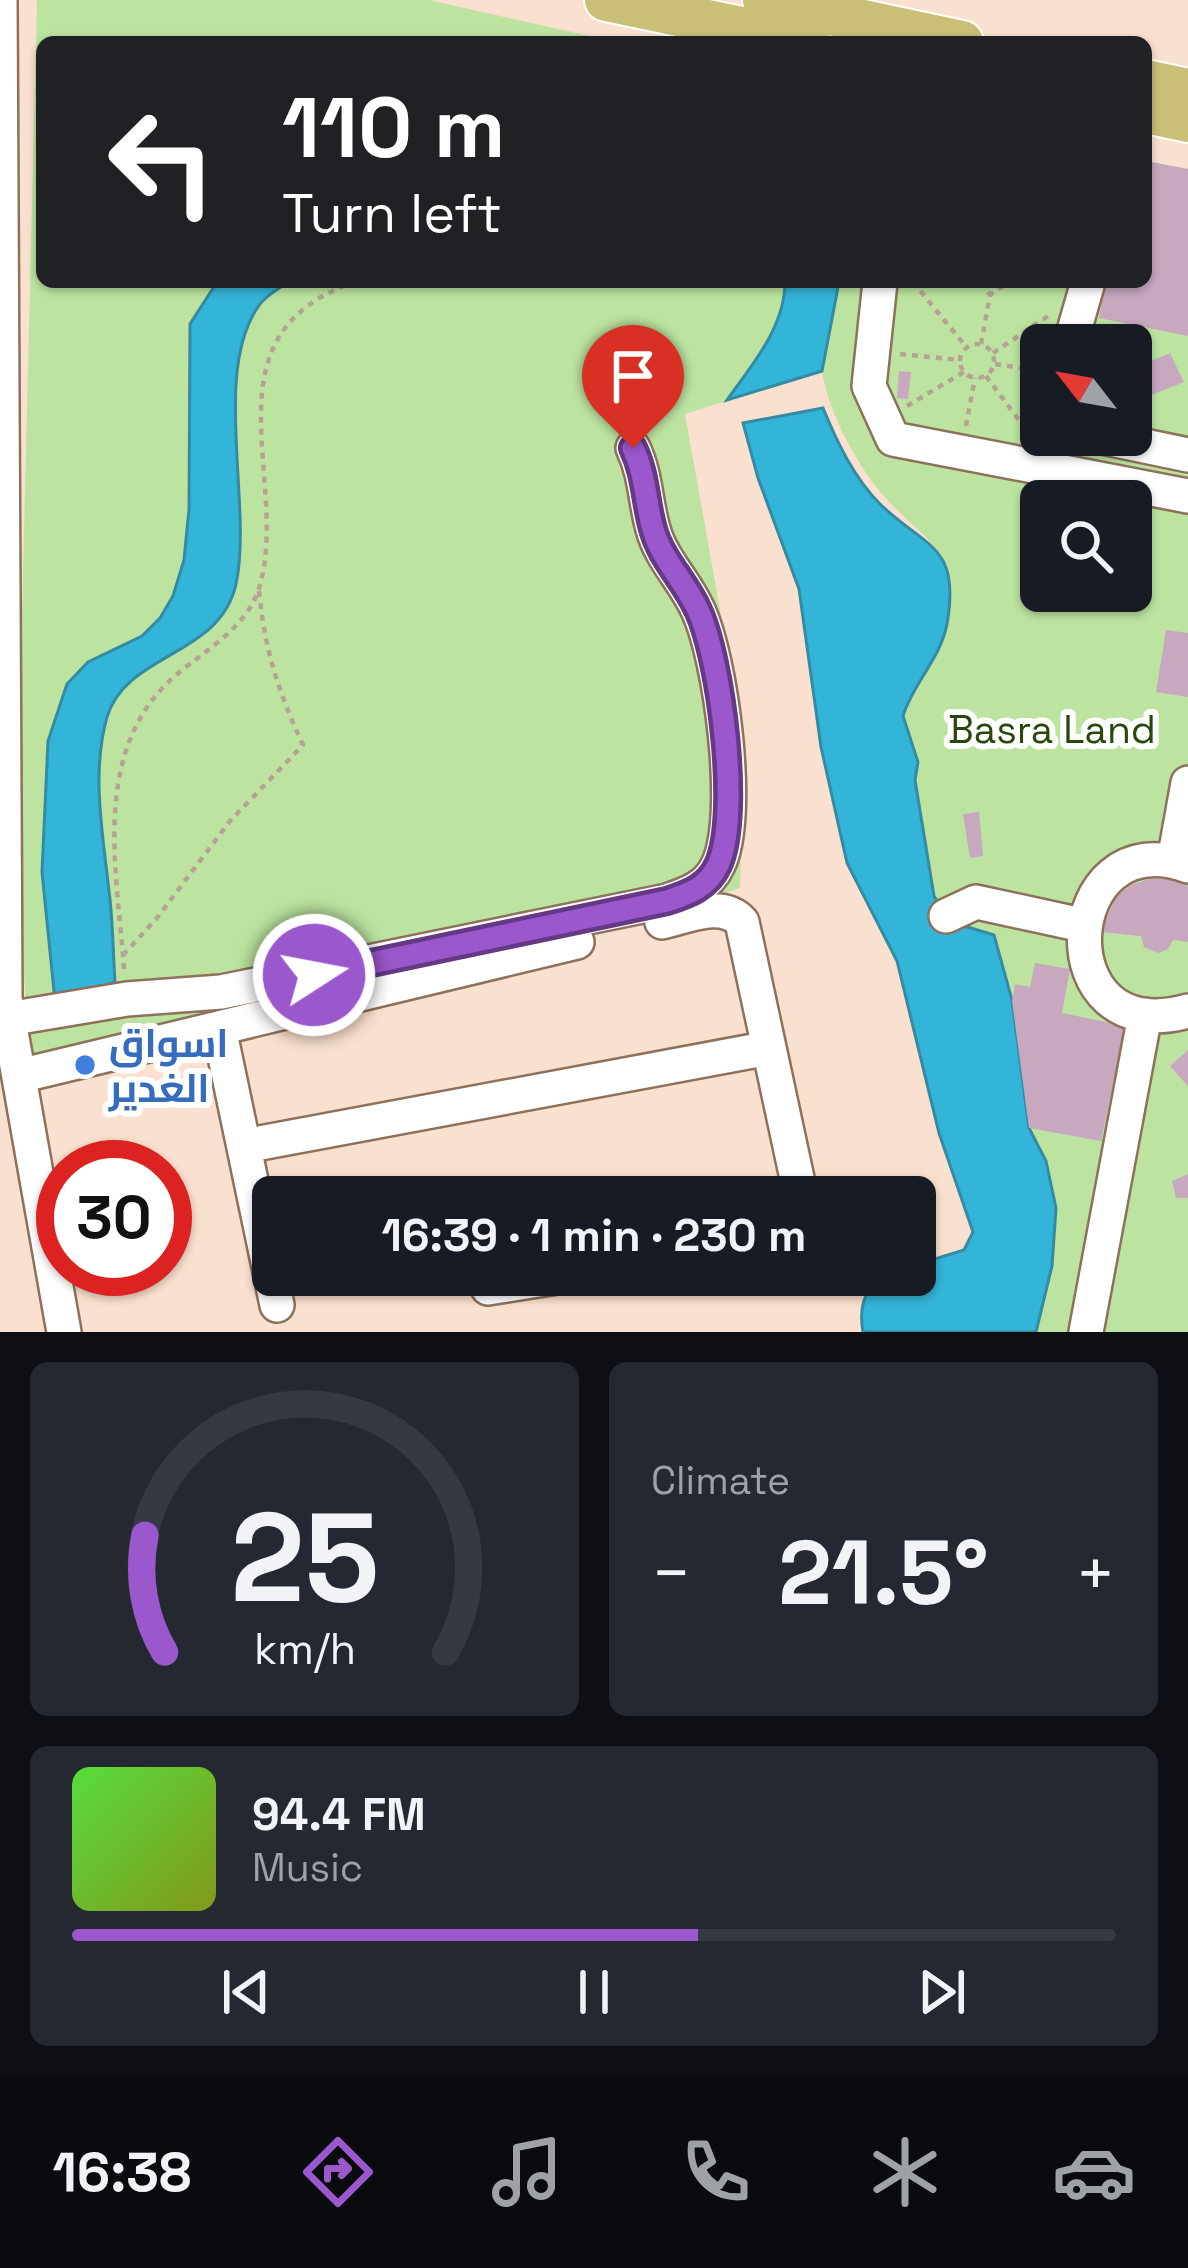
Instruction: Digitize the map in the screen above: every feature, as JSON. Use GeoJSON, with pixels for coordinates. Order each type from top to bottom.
{"type":"FeatureCollection","features":[{"type":"Feature","properties":{"kind":"main road"},"geometry":{"type":"LineString","coordinates":[[606,0],[780,36]]}},
{"type":"Feature","properties":{"kind":"main road"},"geometry":{"type":"LineString","coordinates":[[764,0],[934,36]]}},
{"type":"Feature","properties":{"kind":"main road"},"geometry":{"type":"LineString","coordinates":[[1152,82],[1188,90]]}},
{"type":"Feature","properties":{"kind":"main road"},"geometry":{"type":"LineString","coordinates":[[1152,113],[1188,121]]}},
{"type":"Feature","properties":{"kind":"street"},"geometry":{"type":"LineString","coordinates":[[0,0],[4,1005],[64,1332]]}},
{"type":"Feature","properties":{"kind":"street"},"geometry":{"type":"LineString","coordinates":[[879,288],[869,386],[893,439],[1188,496]]}},
{"type":"Feature","properties":{"kind":"street"},"geometry":{"type":"LineString","coordinates":[[1076,324],[1085,295]]}},
{"type":"Feature","properties":{"kind":"street"},"geometry":{"type":"LineString","coordinates":[[4,1005],[221,992],[667,901],[710,880],[720,862],[727,830],[727,743],[715,673],[699,611],[652,527],[646,481],[633,448]]}},
{"type":"Feature","properties":{"kind":"street"},"geometry":{"type":"LineString","coordinates":[[1152,448],[1188,455]]}},
{"type":"Feature","properties":{"kind":"street"},"geometry":{"type":"LineString","coordinates":[[1188,783],[1181,863],[1150,860],[1125,867],[1090,902],[1082,925],[1082,952],[1102,999],[1159,1017],[1188,1011]]}},
{"type":"Feature","properties":{"kind":"street"},"geometry":{"type":"LineString","coordinates":[[946,916],[976,902],[1082,925]]}},
{"type":"Feature","properties":{"kind":"street"},"geometry":{"type":"LineString","coordinates":[[19,1076],[712,910],[734,914],[742,922],[796,1176]]}},
{"type":"Feature","properties":{"kind":"street"},"geometry":{"type":"LineString","coordinates":[[1086,1332],[1145,1015]]}},
{"type":"Feature","properties":{"kind":"street"},"geometry":{"type":"LineString","coordinates":[[219,1028],[277,1305]]}},
{"type":"Feature","properties":{"kind":"street"},"geometry":{"type":"LineString","coordinates":[[244,1146],[769,1048]]}},
{"type":"Feature","properties":{"kind":"path"},"geometry":{"type":"LineString","coordinates":[[123,955],[230,821],[303,745],[266,652],[259,590],[267,526],[260,395],[280,338],[298,317],[343,288]]}},
{"type":"Feature","properties":{"kind":"path"},"geometry":{"type":"LineString","coordinates":[[919,288],[967,348]]}},
{"type":"Feature","properties":{"kind":"path"},"geometry":{"type":"LineString","coordinates":[[986,288],[991,295]]}},
{"type":"Feature","properties":{"kind":"path"},"geometry":{"type":"LineString","coordinates":[[981,344],[991,295],[1001,288]]}},
{"type":"Feature","properties":{"kind":"path"},"geometry":{"type":"LineString","coordinates":[[993,353],[1085,295]]}},
{"type":"Feature","properties":{"kind":"path"},"geometry":{"type":"LineString","coordinates":[[981,344],[993,353],[994,364],[986,376],[975,378],[964,372],[960,360],[967,348],[981,344]]}},
{"type":"Feature","properties":{"kind":"path"},"geometry":{"type":"LineString","coordinates":[[873,351],[960,360]]}},
{"type":"Feature","properties":{"kind":"path"},"geometry":{"type":"LineString","coordinates":[[994,364],[1020,367]]}},
{"type":"Feature","properties":{"kind":"path"},"geometry":{"type":"LineString","coordinates":[[884,420],[964,372]]}},
{"type":"Feature","properties":{"kind":"path"},"geometry":{"type":"LineString","coordinates":[[986,376],[1038,445],[1033,466]]}},
{"type":"Feature","properties":{"kind":"path"},"geometry":{"type":"LineString","coordinates":[[962,452],[975,378]]}},
{"type":"Feature","properties":{"kind":"path"},"geometry":{"type":"LineString","coordinates":[[127,999],[114,817],[118,774],[130,737],[153,699],[241,622],[259,590]]}},
{"type":"Feature","properties":{"kind":"green space"},"geometry":{"type":"Polygon","coordinates":[[[37,0],[429,0],[589,36],[36,36],[37,0]]]}},
{"type":"Feature","properties":{"kind":"green space","name":"Basra Land"},"geometry":{"type":"Polygon","coordinates":[[[36,41],[36,288],[1152,288],[1152,162],[1188,169],[1188,1332],[1036,1332],[1055,1243],[1053,1185],[1029,1128],[1012,1000],[963,927],[939,908],[929,882],[915,780],[918,762],[903,716],[944,638],[949,579],[936,548],[862,467],[844,436],[822,371],[685,414],[744,744],[740,888],[674,909],[30,1064],[16,858],[36,41]]]}},
{"type":"Feature","properties":{"kind":"water"},"geometry":{"type":"Polygon","coordinates":[[[213,288],[280,288],[260,304],[238,364],[240,552],[227,608],[193,641],[133,679],[118,696],[102,738],[99,782],[115,982],[55,1001],[42,872],[48,741],[67,684],[88,662],[142,636],[173,596],[184,560],[189,509],[190,324],[213,288]]]}},
{"type":"Feature","properties":{"kind":"water"},"geometry":{"type":"Polygon","coordinates":[[[785,288],[838,288],[822,371],[727,400],[773,330],[785,288]]]}},
{"type":"Feature","properties":{"kind":"water"},"geometry":{"type":"Polygon","coordinates":[[[823,408],[862,483],[944,562],[950,598],[944,637],[903,716],[918,762],[915,780],[934,896],[951,922],[994,935],[1012,1000],[1029,1128],[1046,1161],[1056,1208],[1052,1266],[1036,1332],[863,1332],[866,1296],[936,1296],[936,1259],[964,1250],[973,1232],[939,1133],[897,961],[847,863],[821,747],[799,589],[743,423],[823,408]]]}},
{"type":"Feature","properties":{"kind":"building"},"geometry":{"type":"Polygon","coordinates":[[[1152,162],[1188,169],[1188,336],[1152,329],[1152,324],[1099,318],[1105,288],[1152,288],[1152,162]]]}},
{"type":"Feature","properties":{"kind":"building"},"geometry":{"type":"Polygon","coordinates":[[[1170,353],[1184,382],[1152,395],[1152,361],[1170,353]]]}},
{"type":"Feature","properties":{"kind":"building"},"geometry":{"type":"Polygon","coordinates":[[[899,371],[911,372],[908,399],[897,398],[899,371]]]}},
{"type":"Feature","properties":{"kind":"building"},"geometry":{"type":"Polygon","coordinates":[[[1166,630],[1188,633],[1188,697],[1156,692],[1166,630]]]}},
{"type":"Feature","properties":{"kind":"building"},"geometry":{"type":"Polygon","coordinates":[[[979,812],[983,856],[970,858],[963,814],[979,812]]]}},
{"type":"Feature","properties":{"kind":"building"},"geometry":{"type":"Polygon","coordinates":[[[1149,879],[1188,886],[1188,942],[1173,940],[1158,953],[1144,947],[1141,936],[1100,932],[1116,897],[1149,879]]]}},
{"type":"Feature","properties":{"kind":"building"},"geometry":{"type":"Polygon","coordinates":[[[1035,963],[1070,969],[1062,1013],[1125,1026],[1101,1141],[1029,1128],[1012,1001],[1015,984],[1030,987],[1035,963]]]}},
{"type":"Feature","properties":{"kind":"building"},"geometry":{"type":"Polygon","coordinates":[[[1188,1050],[1188,1086],[1170,1066],[1188,1050]]]}},
{"type":"Feature","properties":{"kind":"building"},"geometry":{"type":"Polygon","coordinates":[[[1188,1174],[1188,1198],[1176,1198],[1172,1181],[1188,1174]]]}},
{"type":"Feature","properties":{"kind":"place","name":"اسواق الغدير"},"geometry":{"type":"Point","coordinates":[85,1065]}},
{"type":"Feature","properties":{"kind":"route"},"geometry":{"type":"LineString","coordinates":[[314,975],[667,901],[710,880],[720,862],[727,830],[727,743],[699,611],[652,527],[649,495],[633,448]]}}]}
